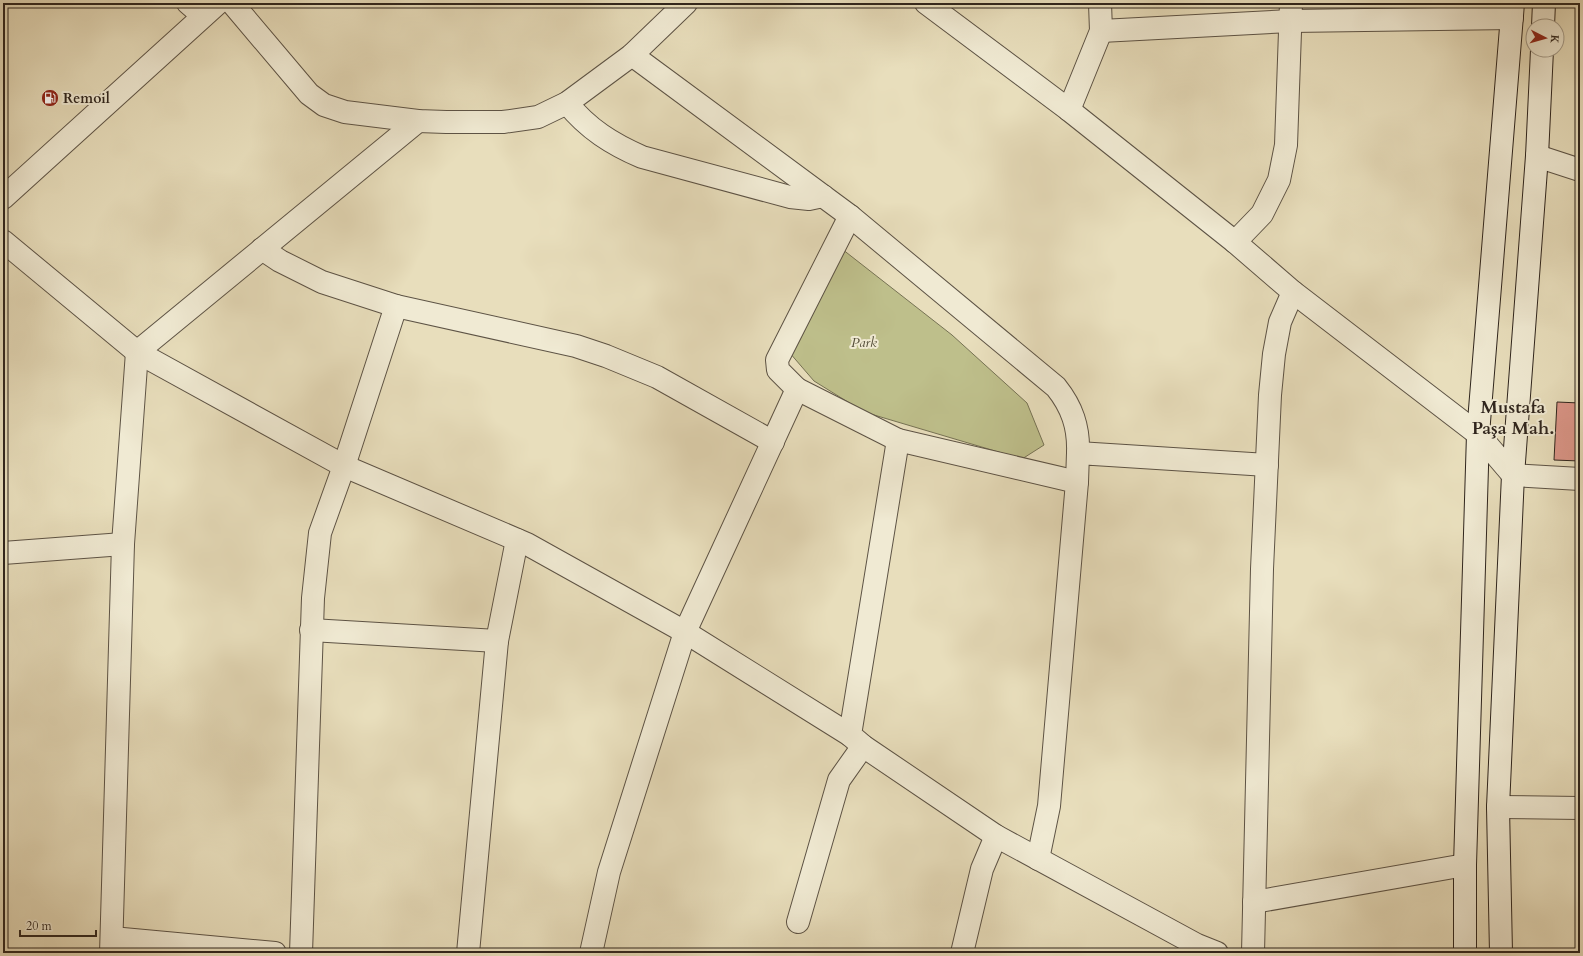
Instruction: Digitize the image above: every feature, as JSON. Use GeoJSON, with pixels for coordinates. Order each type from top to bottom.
{"type":"FeatureCollection","features":[{"type":"Feature","properties":{"kind":"street"},"geometry":{"type":"LineString","coordinates":[[232,3],[309,94],[324,105],[345,112],[418,121],[446,122],[502,122],[538,117],[567,104],[632,55],[686,3]]}},
{"type":"Feature","properties":{"kind":"street"},"geometry":{"type":"LineString","coordinates":[[926,3],[1069,110],[1235,242],[1293,292],[1478,434],[1513,475],[1580,479]]}},
{"type":"Feature","properties":{"kind":"street"},"geometry":{"type":"LineString","coordinates":[[1069,110],[1102,31],[1100,3]]}},
{"type":"Feature","properties":{"kind":"street"},"geometry":{"type":"LineString","coordinates":[[1543,18],[1544,3]]}},
{"type":"Feature","properties":{"kind":"street"},"geometry":{"type":"LineString","coordinates":[[3,198],[203,7]]}},
{"type":"Feature","properties":{"kind":"street"},"geometry":{"type":"LineString","coordinates":[[1102,31],[1291,12],[1512,11],[1478,434],[1465,865],[1465,953]]}},
{"type":"Feature","properties":{"kind":"street"},"geometry":{"type":"LineString","coordinates":[[1235,242],[1262,214],[1279,180],[1286,145],[1291,12]]}},
{"type":"Feature","properties":{"kind":"street"},"geometry":{"type":"LineString","coordinates":[[632,55],[850,216],[1056,387],[1065,398],[1074,418],[1078,439],[1077,482],[1048,806],[1038,859]]}},
{"type":"Feature","properties":{"kind":"street"},"geometry":{"type":"LineString","coordinates":[[1501,953],[1498,807],[1513,475],[1537,156],[1542,58]]}},
{"type":"Feature","properties":{"kind":"street"},"geometry":{"type":"LineString","coordinates":[[567,104],[578,117],[605,139],[642,157],[800,199],[823,196]]}},
{"type":"Feature","properties":{"kind":"street"},"geometry":{"type":"LineString","coordinates":[[275,953],[112,946],[123,544],[137,352],[418,121]]}},
{"type":"Feature","properties":{"kind":"street"},"geometry":{"type":"LineString","coordinates":[[1537,156],[1580,170]]}},
{"type":"Feature","properties":{"kind":"street"},"geometry":{"type":"LineString","coordinates":[[850,216],[776,360],[778,370],[797,389],[898,440],[1077,482]]}},
{"type":"Feature","properties":{"kind":"street"},"geometry":{"type":"LineString","coordinates":[[3,241],[137,352],[344,466],[517,540],[685,632],[857,740],[996,836],[1194,949],[1217,953]]}},
{"type":"Feature","properties":{"kind":"street"},"geometry":{"type":"LineString","coordinates":[[262,249],[280,261],[322,282],[396,306],[576,346],[606,356],[657,377],[773,442]]}},
{"type":"Feature","properties":{"kind":"street"},"geometry":{"type":"LineString","coordinates":[[1253,953],[1262,569],[1270,395],[1274,354],[1280,322],[1293,292]]}},
{"type":"Feature","properties":{"kind":"street"},"geometry":{"type":"LineString","coordinates":[[301,953],[311,630],[320,532],[344,466],[396,306]]}},
{"type":"Feature","properties":{"kind":"street"},"geometry":{"type":"LineString","coordinates":[[591,953],[609,872],[685,632],[797,389]]}},
{"type":"Feature","properties":{"kind":"street"},"geometry":{"type":"LineString","coordinates":[[798,922],[840,780],[857,740],[898,440]]}},
{"type":"Feature","properties":{"kind":"street"},"geometry":{"type":"LineString","coordinates":[[1078,453],[1267,465]]}},
{"type":"Feature","properties":{"kind":"street"},"geometry":{"type":"LineString","coordinates":[[468,953],[497,640],[517,540]]}},
{"type":"Feature","properties":{"kind":"street"},"geometry":{"type":"LineString","coordinates":[[3,554],[123,544]]}},
{"type":"Feature","properties":{"kind":"street"},"geometry":{"type":"LineString","coordinates":[[311,630],[497,640]]}},
{"type":"Feature","properties":{"kind":"street"},"geometry":{"type":"LineString","coordinates":[[1498,807],[1580,808]]}},
{"type":"Feature","properties":{"kind":"street"},"geometry":{"type":"LineString","coordinates":[[962,953],[982,869],[996,836]]}},
{"type":"Feature","properties":{"kind":"street"},"geometry":{"type":"LineString","coordinates":[[1254,902],[1465,865]]}},
{"type":"Feature","properties":{"kind":"green space","name":"Park"},"geometry":{"type":"Polygon","coordinates":[[[842,249],[952,335],[1027,403],[1044,445],[1022,459],[864,412],[814,381],[789,352],[842,249]]]}},
{"type":"Feature","properties":{"kind":"building"},"geometry":{"type":"Polygon","coordinates":[[[1557,402],[1580,403],[1580,461],[1554,460],[1557,402]]]}},
{"type":"Feature","properties":{"kind":"place","name":"Remoil"},"geometry":{"type":"Point","coordinates":[50,98]}},
{"type":"Feature","properties":{"kind":"district","name":"Mustafa Paşa Mah."},"geometry":{"type":"Point","coordinates":[1513,417]}}]}
